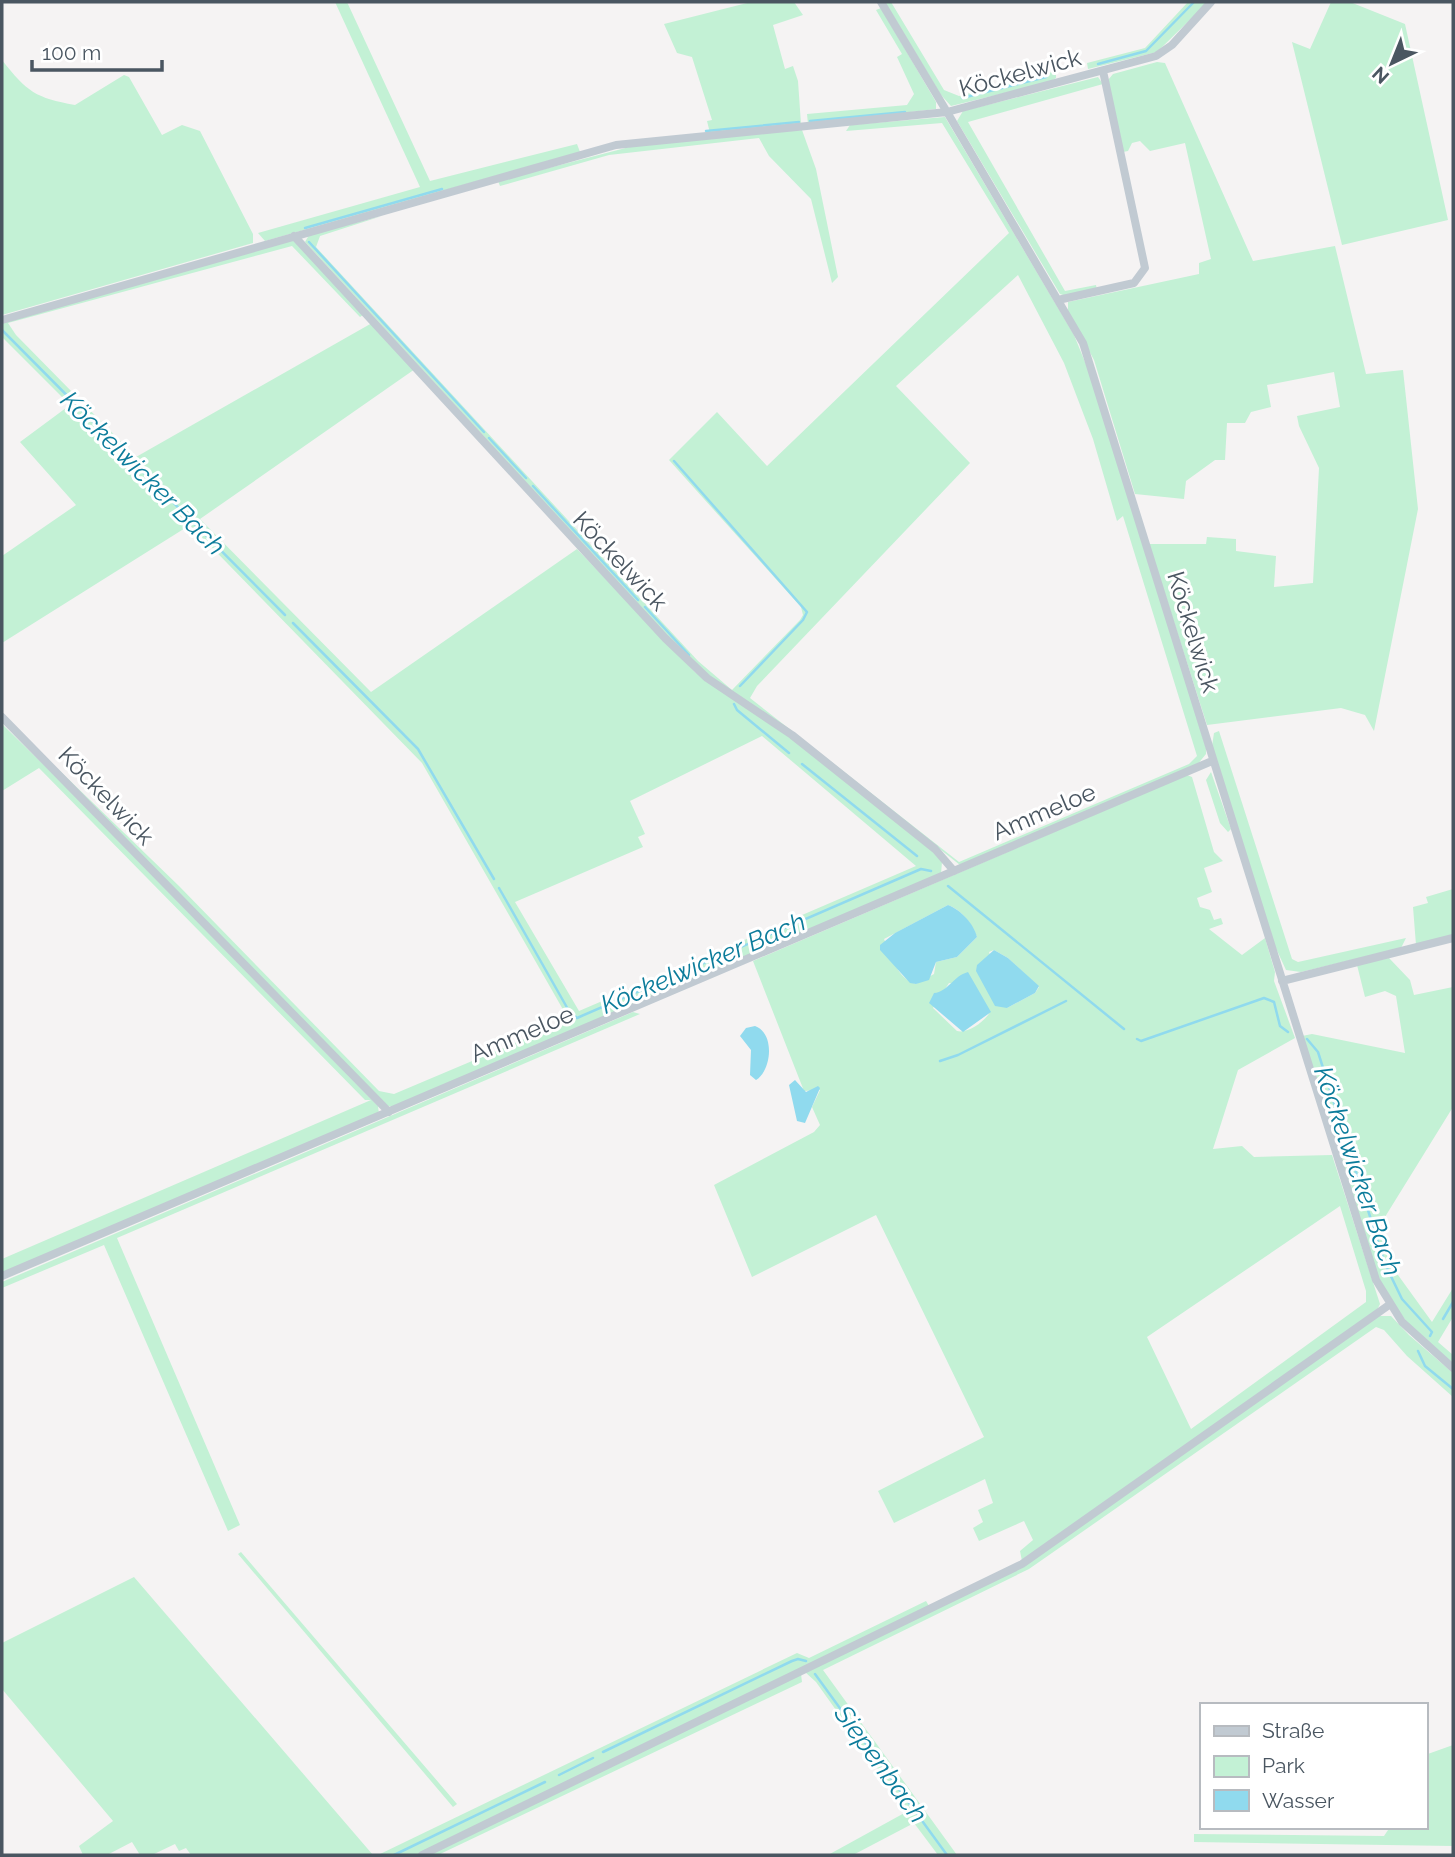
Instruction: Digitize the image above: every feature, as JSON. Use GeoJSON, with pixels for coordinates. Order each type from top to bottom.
{"type":"FeatureCollection","features":[{"type":"Feature","properties":{"kind":"street","name":"Köckelwick"},"geometry":{"type":"LineString","coordinates":[[881,2],[1083,343],[1366,1249],[1389,1305],[1402,1322],[1453,1368]]}},
{"type":"Feature","properties":{"kind":"street","name":"Köckelwick"},"geometry":{"type":"LineString","coordinates":[[2,320],[616,145],[947,112],[1162,53],[1212,2]]}},
{"type":"Feature","properties":{"kind":"street","name":"Köckelwick"},"geometry":{"type":"LineString","coordinates":[[1058,300],[1134,283],[1145,268],[1103,71]]}},
{"type":"Feature","properties":{"kind":"street","name":"Köckelwick"},"geometry":{"type":"LineString","coordinates":[[294,236],[698,670],[792,735],[935,849],[954,870]]}},
{"type":"Feature","properties":{"kind":"street","name":"Köckelwick"},"geometry":{"type":"LineString","coordinates":[[2,717],[389,1112]]}},
{"type":"Feature","properties":{"kind":"street","name":"Ammeloe"},"geometry":{"type":"LineString","coordinates":[[2,1276],[1212,761]]}},
{"type":"Feature","properties":{"kind":"street"},"geometry":{"type":"LineString","coordinates":[[1282,981],[1453,938]]}},
{"type":"Feature","properties":{"kind":"street"},"geometry":{"type":"LineString","coordinates":[[422,1855],[1022,1564],[1389,1305]]}},
{"type":"Feature","properties":{"kind":"green space"},"geometry":{"type":"Polygon","coordinates":[[[335,2],[347,2],[430,181],[577,144],[580,152],[265,241],[258,233],[420,187],[335,2]]]}},
{"type":"Feature","properties":{"kind":"green space"},"geometry":{"type":"Polygon","coordinates":[[[751,2],[794,2],[803,15],[773,25],[785,69],[793,66],[798,81],[801,124],[710,133],[707,121],[712,120],[692,57],[677,53],[664,24],[751,2]]]}},
{"type":"Feature","properties":{"kind":"green space"},"geometry":{"type":"Polygon","coordinates":[[[885,2],[891,2],[944,90],[959,96],[1056,71],[1056,78],[1050,82],[951,106],[941,95],[885,2]]]}},
{"type":"Feature","properties":{"kind":"green space"},"geometry":{"type":"Polygon","coordinates":[[[1188,2],[1208,2],[1157,52],[1088,69],[1087,63],[1145,48],[1188,2]]]}},
{"type":"Feature","properties":{"kind":"green space"},"geometry":{"type":"Polygon","coordinates":[[[1331,2],[1350,2],[1405,24],[1448,220],[1342,245],[1292,42],[1310,49],[1331,2]]]}},
{"type":"Feature","properties":{"kind":"green space"},"geometry":{"type":"Polygon","coordinates":[[[881,8],[936,102],[936,109],[808,124],[807,114],[907,105],[914,94],[897,57],[902,54],[876,10],[881,8]]]}},
{"type":"Feature","properties":{"kind":"green space"},"geometry":{"type":"Polygon","coordinates":[[[2,60],[18,80],[33,92],[51,100],[75,105],[124,75],[129,77],[162,135],[182,125],[200,131],[253,234],[253,243],[2,315],[2,60]]]}},
{"type":"Feature","properties":{"kind":"green space"},"geometry":{"type":"Polygon","coordinates":[[[1157,62],[1165,63],[1253,261],[1335,246],[1366,374],[1403,370],[1418,509],[1374,731],[1365,715],[1341,708],[1207,725],[1149,544],[1206,544],[1207,537],[1236,539],[1236,551],[1276,556],[1274,587],[1313,583],[1319,468],[1297,416],[1340,407],[1334,372],[1267,385],[1271,407],[1251,412],[1245,423],[1227,423],[1225,460],[1215,460],[1186,481],[1184,499],[1135,494],[1094,360],[1068,311],[1068,302],[1199,274],[1199,263],[1211,259],[1185,143],[1150,151],[1140,141],[1132,143],[1128,151],[1123,152],[1108,80],[1113,74],[1157,62]]]}},
{"type":"Feature","properties":{"kind":"green space"},"geometry":{"type":"Polygon","coordinates":[[[1098,77],[1103,84],[968,122],[1065,291],[1096,285],[1097,290],[1066,296],[1060,294],[957,121],[963,111],[1098,77]]]}},
{"type":"Feature","properties":{"kind":"green space"},"geometry":{"type":"Polygon","coordinates":[[[945,117],[1074,335],[1096,389],[1206,748],[1206,754],[1197,765],[960,865],[798,737],[696,667],[305,242],[309,235],[382,216],[320,236],[316,247],[698,661],[732,690],[800,620],[803,615],[801,607],[669,460],[717,412],[767,466],[1009,233],[942,123],[846,131],[850,125],[945,117]],[[1018,275],[896,386],[970,463],[757,686],[750,698],[959,862],[1189,764],[1197,756],[1123,516],[1117,521],[1093,439],[1064,363],[1018,275]]]}},
{"type":"Feature","properties":{"kind":"green space"},"geometry":{"type":"Polygon","coordinates":[[[802,130],[816,169],[838,277],[832,283],[811,199],[769,156],[759,138],[609,155],[500,186],[498,181],[641,144],[802,130]]]}},
{"type":"Feature","properties":{"kind":"green space"},"geometry":{"type":"Polygon","coordinates":[[[293,240],[363,315],[360,317],[292,246],[8,323],[16,335],[136,457],[372,323],[415,369],[200,519],[371,692],[577,549],[695,672],[790,736],[931,850],[942,862],[941,874],[394,1107],[388,1106],[60,771],[179,886],[379,1091],[394,1094],[569,1020],[422,763],[190,525],[2,643],[2,556],[76,505],[20,442],[70,405],[2,337],[2,322],[293,240]],[[762,736],[630,801],[645,834],[638,837],[643,847],[515,902],[579,1011],[916,866],[762,736]]]}},
{"type":"Feature","properties":{"kind":"green space"},"geometry":{"type":"Polygon","coordinates":[[[2,724],[378,1106],[379,1114],[2,1275],[2,1259],[371,1100],[365,1100],[39,768],[2,791],[2,724]]]}},
{"type":"Feature","properties":{"kind":"green space"},"geometry":{"type":"Polygon","coordinates":[[[1219,731],[1292,959],[1298,962],[1406,938],[1401,948],[1301,972],[1286,970],[1274,944],[1212,746],[1214,733],[1219,731]]]}},
{"type":"Feature","properties":{"kind":"green space"},"geometry":{"type":"Polygon","coordinates":[[[1211,772],[1231,829],[1228,832],[1220,823],[1206,780],[1211,772]]]}},
{"type":"Feature","properties":{"kind":"green space"},"geometry":{"type":"Polygon","coordinates":[[[1187,775],[1192,777],[1214,852],[1223,861],[1204,868],[1212,892],[1197,898],[1200,907],[1210,910],[1214,920],[1221,918],[1223,924],[1209,929],[1242,955],[1265,938],[1275,972],[1274,981],[1295,1038],[1238,1070],[1213,1149],[1242,1146],[1254,1157],[1332,1155],[1380,1304],[1377,1310],[1022,1561],[1020,1551],[1033,1540],[1024,1521],[979,1541],[973,1528],[983,1522],[978,1510],[993,1503],[985,1479],[894,1523],[878,1491],[984,1437],[876,1215],[752,1277],[714,1185],[814,1132],[820,1125],[812,1107],[820,1090],[804,1091],[753,961],[1187,775]],[[948,905],[884,939],[899,972],[916,984],[934,974],[936,962],[957,957],[977,937],[966,918],[948,905]],[[994,950],[989,952],[1007,1008],[1035,993],[1039,987],[1008,958],[994,950]],[[949,983],[933,1008],[957,1031],[966,1031],[976,1026],[990,1012],[977,989],[949,983]],[[1340,1206],[1147,1337],[1191,1429],[1366,1302],[1366,1291],[1340,1206]]]}},
{"type":"Feature","properties":{"kind":"green space"},"geometry":{"type":"Polygon","coordinates":[[[1453,889],[1453,936],[1416,945],[1413,907],[1428,903],[1426,897],[1453,889]]]}},
{"type":"Feature","properties":{"kind":"green space"},"geometry":{"type":"Polygon","coordinates":[[[1389,958],[1410,980],[1414,995],[1453,987],[1453,1107],[1380,1225],[1398,1275],[1432,1322],[1453,1288],[1453,1317],[1438,1342],[1453,1355],[1453,1363],[1419,1335],[1399,1313],[1377,1275],[1302,1036],[1312,1034],[1405,1053],[1396,996],[1385,991],[1365,997],[1357,965],[1389,958]]]}},
{"type":"Feature","properties":{"kind":"green space"},"geometry":{"type":"Polygon","coordinates":[[[633,1012],[640,1014],[117,1238],[240,1525],[228,1531],[104,1245],[2,1288],[2,1282],[633,1012]]]}},
{"type":"Feature","properties":{"kind":"green space"},"geometry":{"type":"Polygon","coordinates":[[[1378,1316],[1391,1316],[1453,1373],[1453,1397],[1407,1356],[1384,1330],[1376,1327],[1029,1569],[823,1670],[957,1855],[938,1855],[914,1823],[853,1855],[828,1855],[908,1811],[816,1682],[805,1672],[1018,1568],[1378,1316]]]}},
{"type":"Feature","properties":{"kind":"green space"},"geometry":{"type":"Polygon","coordinates":[[[241,1552],[457,1804],[453,1807],[238,1554],[241,1552]]]}},
{"type":"Feature","properties":{"kind":"green space"},"geometry":{"type":"Polygon","coordinates":[[[134,1577],[373,1855],[191,1855],[186,1848],[179,1851],[175,1844],[152,1855],[140,1855],[132,1842],[107,1855],[83,1855],[79,1846],[113,1821],[2,1689],[2,1643],[134,1577]]]}},
{"type":"Feature","properties":{"kind":"green space"},"geometry":{"type":"Polygon","coordinates":[[[926,1601],[929,1606],[416,1855],[378,1855],[797,1653],[809,1658],[926,1601]]]}},
{"type":"Feature","properties":{"kind":"green space"},"geometry":{"type":"Polygon","coordinates":[[[801,1674],[802,1682],[438,1855],[427,1855],[801,1674]]]}},
{"type":"Feature","properties":{"kind":"green space"},"geometry":{"type":"Polygon","coordinates":[[[1453,1745],[1453,1846],[1194,1842],[1194,1834],[1384,1836],[1389,1829],[1427,1829],[1427,1754],[1453,1745]]]}},
{"type":"Feature","properties":{"kind":"water"},"geometry":{"type":"Polygon","coordinates":[[[948,905],[966,918],[977,937],[957,957],[936,962],[929,980],[910,983],[880,950],[880,945],[895,933],[948,905]]]}},
{"type":"Feature","properties":{"kind":"water"},"geometry":{"type":"Polygon","coordinates":[[[994,950],[1008,958],[1039,986],[1035,993],[1007,1008],[995,1006],[976,971],[977,965],[994,950]]]}},
{"type":"Feature","properties":{"kind":"water"},"geometry":{"type":"Polygon","coordinates":[[[968,972],[991,1012],[963,1032],[929,1003],[934,993],[943,990],[968,972]]]}},
{"type":"Feature","properties":{"kind":"water"},"geometry":{"type":"Polygon","coordinates":[[[755,1026],[766,1036],[769,1052],[765,1068],[756,1080],[750,1075],[751,1050],[740,1036],[746,1028],[755,1026]]]}},
{"type":"Feature","properties":{"kind":"water"},"geometry":{"type":"Polygon","coordinates":[[[795,1080],[806,1092],[818,1086],[820,1088],[805,1123],[797,1121],[789,1085],[795,1080]]]}},
{"type":"Feature","properties":{"kind":"waterway"},"geometry":{"type":"LineString","coordinates":[[1098,64],[1146,51],[1194,2]]}},
{"type":"Feature","properties":{"kind":"waterway"},"geometry":{"type":"LineString","coordinates":[[962,98],[1046,77]]}},
{"type":"Feature","properties":{"kind":"waterway"},"geometry":{"type":"LineString","coordinates":[[810,121],[905,112]]}},
{"type":"Feature","properties":{"kind":"waterway"},"geometry":{"type":"LineString","coordinates":[[706,131],[799,122]]}},
{"type":"Feature","properties":{"kind":"waterway"},"geometry":{"type":"LineString","coordinates":[[305,228],[442,189]]}},
{"type":"Feature","properties":{"kind":"waterway"},"geometry":{"type":"LineString","coordinates":[[309,242],[484,432]]}},
{"type":"Feature","properties":{"kind":"waterway","name":"Köckelwicker Bach"},"geometry":{"type":"LineString","coordinates":[[2,330],[285,615]]}},
{"type":"Feature","properties":{"kind":"waterway"},"geometry":{"type":"LineString","coordinates":[[489,438],[526,478]]}},
{"type":"Feature","properties":{"kind":"waterway"},"geometry":{"type":"LineString","coordinates":[[674,461],[807,612],[803,620],[740,686]]}},
{"type":"Feature","properties":{"kind":"waterway"},"geometry":{"type":"LineString","coordinates":[[533,486],[638,600]]}},
{"type":"Feature","properties":{"kind":"waterway"},"geometry":{"type":"LineString","coordinates":[[645,607],[689,655]]}},
{"type":"Feature","properties":{"kind":"waterway","name":"Köckelwicker Bach"},"geometry":{"type":"LineString","coordinates":[[293,623],[418,749],[494,879]]}},
{"type":"Feature","properties":{"kind":"waterway"},"geometry":{"type":"LineString","coordinates":[[734,704],[737,710],[789,753]]}},
{"type":"Feature","properties":{"kind":"waterway"},"geometry":{"type":"LineString","coordinates":[[802,764],[917,856]]}},
{"type":"Feature","properties":{"kind":"waterway","name":"Köckelwicker Bach"},"geometry":{"type":"LineString","coordinates":[[499,888],[569,1011],[577,1018],[921,869],[931,871]]}},
{"type":"Feature","properties":{"kind":"waterway","name":"Köckelwicker Bach"},"geometry":{"type":"LineString","coordinates":[[948,886],[1124,1029]]}},
{"type":"Feature","properties":{"kind":"waterway","name":"Köckelwicker Bach"},"geometry":{"type":"LineString","coordinates":[[1137,1039],[1141,1041],[1264,998],[1274,1002],[1280,1026],[1288,1032]]}},
{"type":"Feature","properties":{"kind":"waterway"},"geometry":{"type":"LineString","coordinates":[[940,1061],[958,1055],[1066,1001]]}},
{"type":"Feature","properties":{"kind":"waterway","name":"Köckelwicker Bach"},"geometry":{"type":"LineString","coordinates":[[1307,1039],[1318,1052],[1385,1264],[1402,1299],[1432,1332],[1430,1336]]}},
{"type":"Feature","properties":{"kind":"waterway"},"geometry":{"type":"LineString","coordinates":[[1443,1319],[1453,1302]]}},
{"type":"Feature","properties":{"kind":"waterway","name":"Köckelwicker Bach"},"geometry":{"type":"LineString","coordinates":[[1418,1351],[1425,1366],[1453,1389]]}},
{"type":"Feature","properties":{"kind":"waterway","name":"Siepenbach"},"geometry":{"type":"LineString","coordinates":[[603,1752],[792,1661],[806,1661]]}},
{"type":"Feature","properties":{"kind":"waterway","name":"Siepenbach"},"geometry":{"type":"LineString","coordinates":[[815,1674],[947,1855]]}},
{"type":"Feature","properties":{"kind":"waterway","name":"Siepenbach"},"geometry":{"type":"LineString","coordinates":[[559,1775],[593,1758]]}},
{"type":"Feature","properties":{"kind":"waterway","name":"Siepenbach"},"geometry":{"type":"LineString","coordinates":[[394,1855],[545,1782]]}}]}
